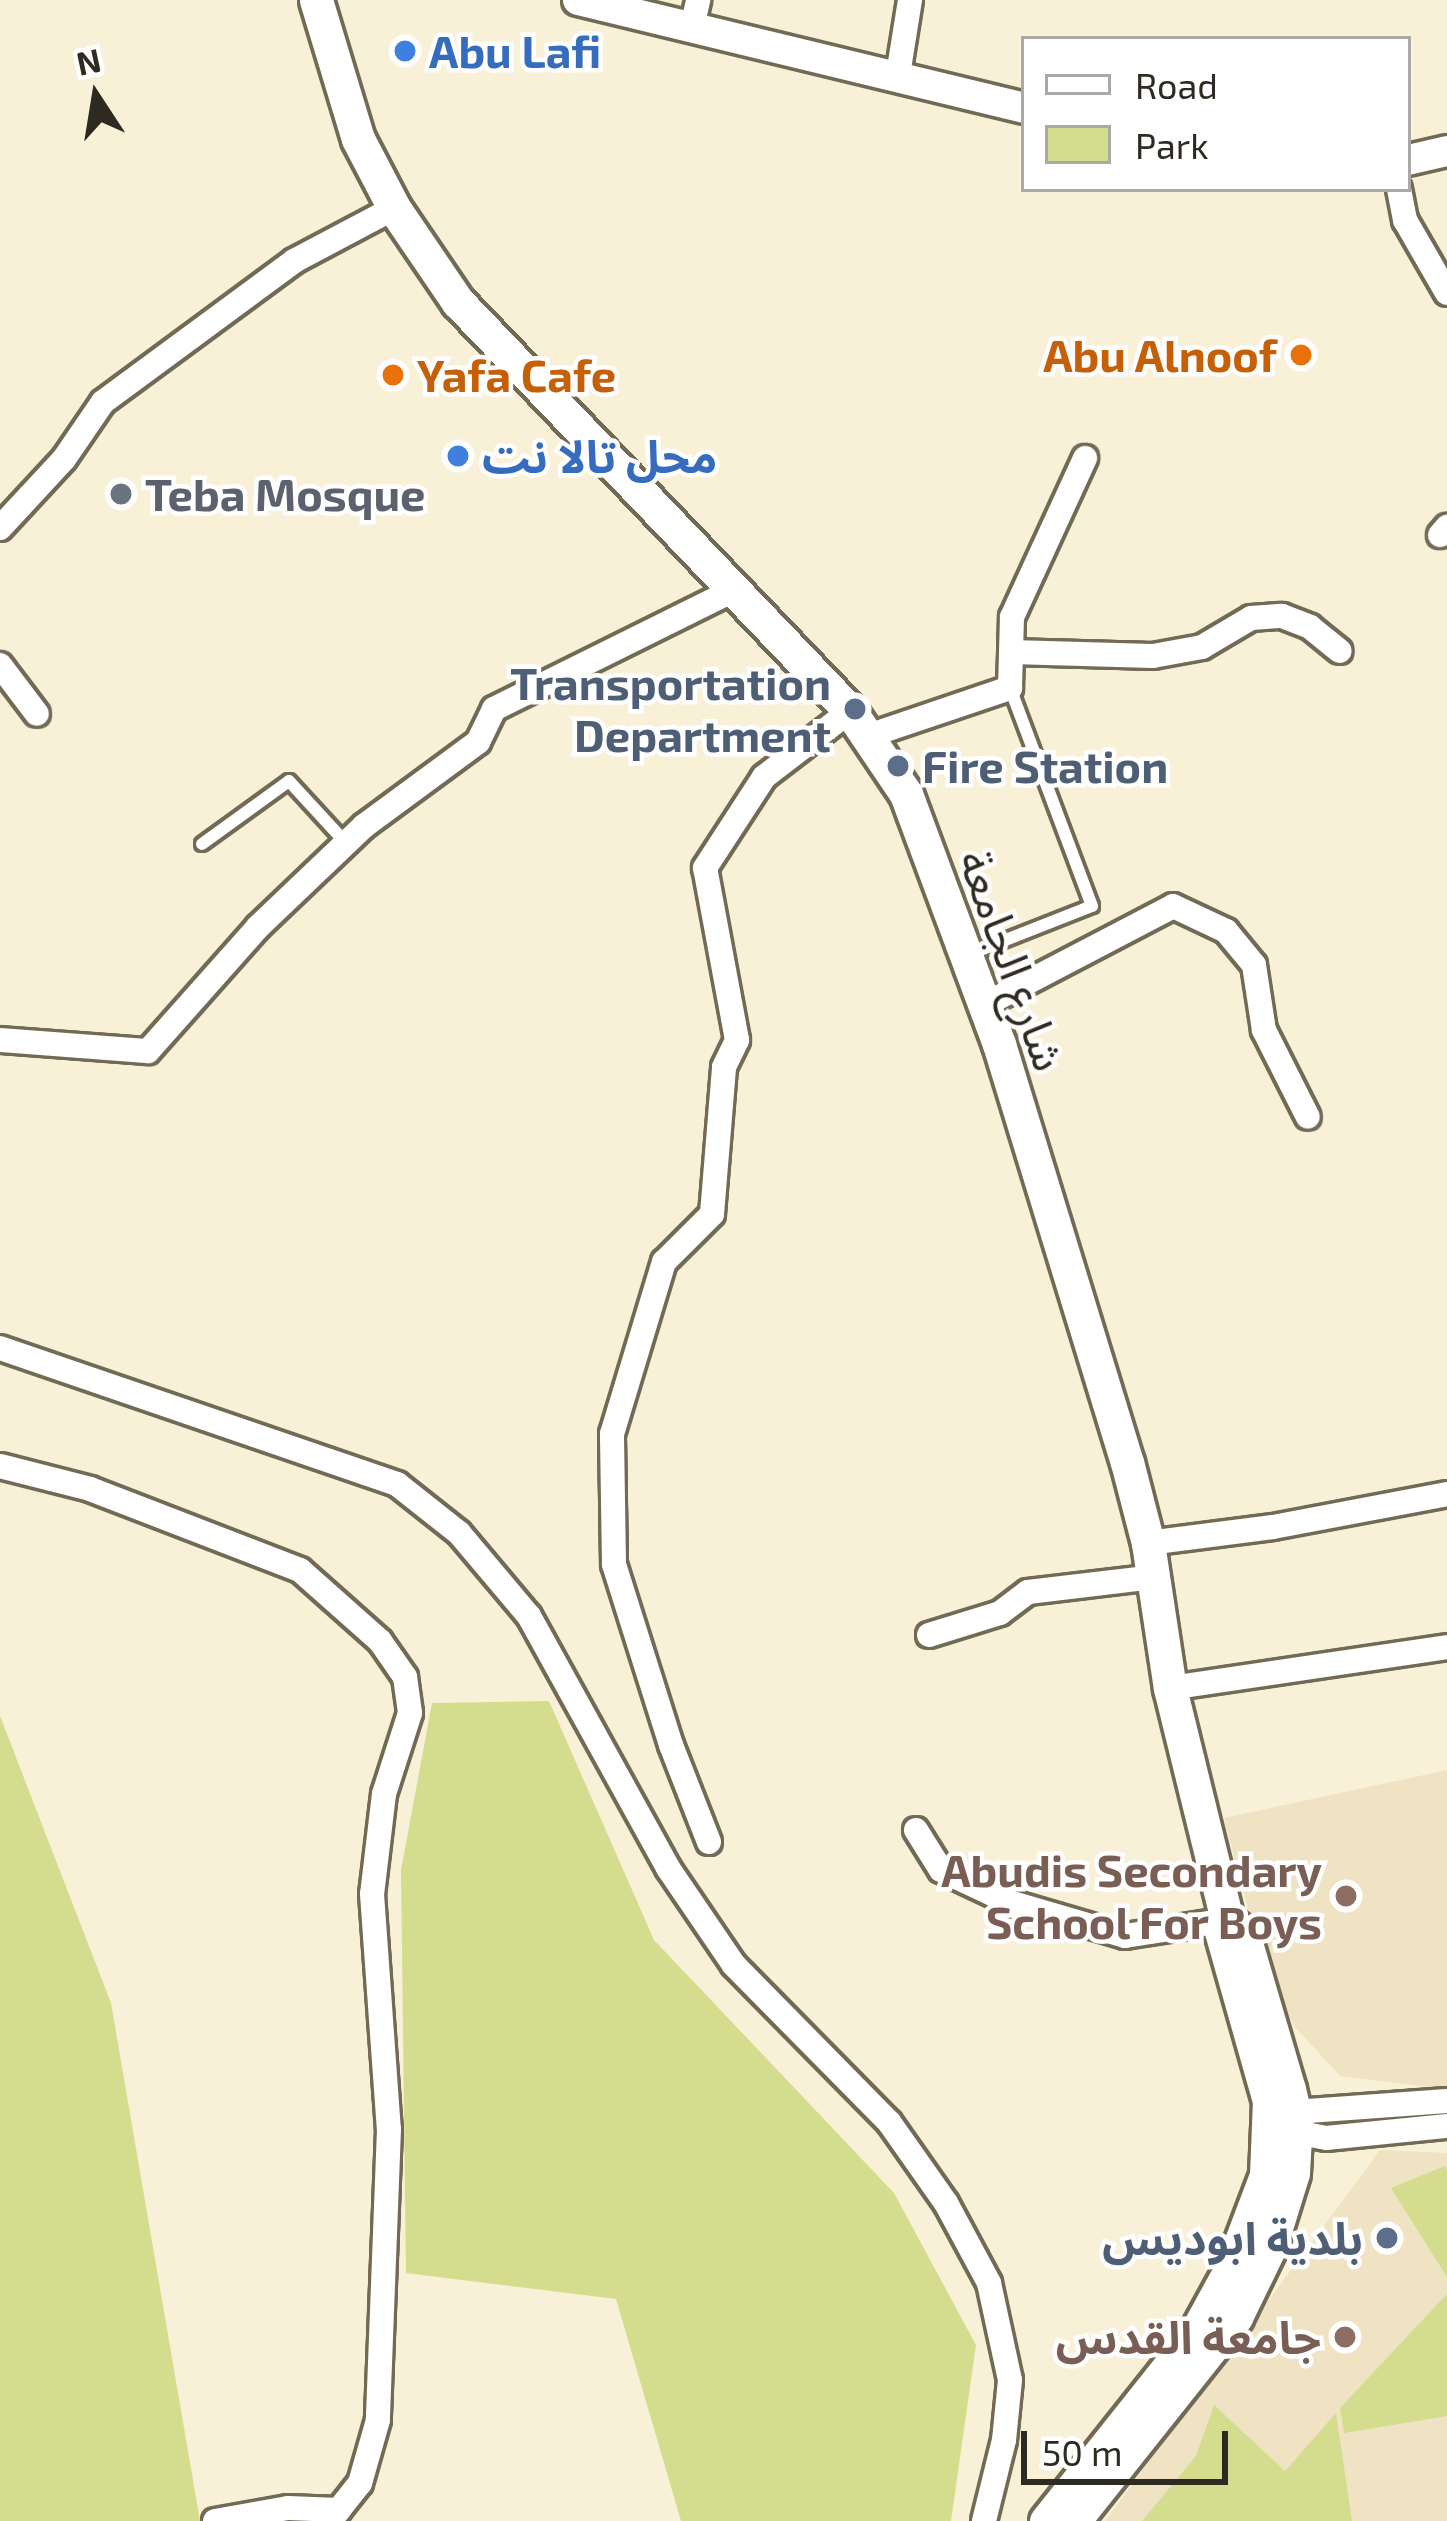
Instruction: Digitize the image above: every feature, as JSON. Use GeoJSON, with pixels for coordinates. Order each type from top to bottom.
{"type":"FeatureCollection","features":[{"type":"Feature","properties":{"kind":"main road","name":"شارع الجامعة"},"geometry":{"type":"LineString","coordinates":[[316,0],[358,139],[394,208],[458,302],[861,723],[906,794],[984,1005],[1073,1274],[1151,1560],[1170,1688],[1227,1920],[1243,1933],[1287,2124],[1293,2173],[1270,2247],[1237,2317],[1074,2521]]}},
{"type":"Feature","properties":{"kind":"main road","name":"شارع الجامعة"},"geometry":{"type":"LineString","coordinates":[[1046,2521],[1195,2334],[1231,2270],[1287,2124]]}},
{"type":"Feature","properties":{"kind":"street"},"geometry":{"type":"LineString","coordinates":[[578,0],[695,14],[898,76],[1021,107]]}},
{"type":"Feature","properties":{"kind":"street"},"geometry":{"type":"LineString","coordinates":[[898,76],[910,0]]}},
{"type":"Feature","properties":{"kind":"street"},"geometry":{"type":"LineString","coordinates":[[1411,159],[1447,151]]}},
{"type":"Feature","properties":{"kind":"street"},"geometry":{"type":"LineString","coordinates":[[1400,192],[1405,220],[1447,293]]}},
{"type":"Feature","properties":{"kind":"street"},"geometry":{"type":"LineString","coordinates":[[0,528],[64,459],[103,403],[294,261],[394,208]]}},
{"type":"Feature","properties":{"kind":"street"},"geometry":{"type":"LineString","coordinates":[[709,1842],[671,1745],[614,1564],[612,1434],[664,1262],[712,1214],[724,1067],[737,1040],[705,868],[764,777],[861,723],[1010,688],[1012,617],[1085,458]]}},
{"type":"Feature","properties":{"kind":"street"},"geometry":{"type":"LineString","coordinates":[[0,1040],[148,1051],[258,927],[346,843],[478,742],[494,709],[734,590]]}},
{"type":"Feature","properties":{"kind":"street"},"geometry":{"type":"LineString","coordinates":[[1011,652],[1153,656],[1202,647],[1251,618],[1282,616],[1310,627],[1340,651]]}},
{"type":"Feature","properties":{"kind":"street"},"geometry":{"type":"LineString","coordinates":[[0,665],[37,714]]}},
{"type":"Feature","properties":{"kind":"street"},"geometry":{"type":"LineString","coordinates":[[984,1005],[1173,906],[1226,932],[1254,965],[1264,1030],[1308,1117]]}},
{"type":"Feature","properties":{"kind":"street"},"geometry":{"type":"LineString","coordinates":[[0,1348],[397,1484],[458,1533],[529,1616],[668,1868],[734,1965],[889,2122],[946,2204],[989,2283],[1010,2380],[1004,2440],[984,2521]]}},
{"type":"Feature","properties":{"kind":"street"},"geometry":{"type":"LineString","coordinates":[[0,1466],[90,1489],[300,1570],[380,1641],[405,1677],[410,1713],[384,1793],[372,1894],[389,2129],[378,2420],[360,2483],[334,2515],[288,2508],[215,2521]]}},
{"type":"Feature","properties":{"kind":"street"},"geometry":{"type":"LineString","coordinates":[[929,1634],[1000,1613],[1028,1592],[1273,1528],[1447,1494]]}},
{"type":"Feature","properties":{"kind":"street"},"geometry":{"type":"LineString","coordinates":[[1170,1688],[1447,1647]]}},
{"type":"Feature","properties":{"kind":"street"},"geometry":{"type":"LineString","coordinates":[[916,1829],[941,1870],[1009,1902],[1125,1936],[1227,1920]]}},
{"type":"Feature","properties":{"kind":"street"},"geometry":{"type":"LineString","coordinates":[[1287,2124],[1447,2101]]}},
{"type":"Feature","properties":{"kind":"street"},"geometry":{"type":"LineString","coordinates":[[1287,2124],[1326,2138],[1447,2126]]}},
{"type":"Feature","properties":{"kind":"lane"},"geometry":{"type":"LineString","coordinates":[[965,956],[1093,906],[1010,688]]}},
{"type":"Feature","properties":{"kind":"lane"},"geometry":{"type":"LineString","coordinates":[[202,844],[289,781],[346,843]]}},
{"type":"Feature","properties":{"kind":"shaded area","name":"Abudis Secondary School For Boys"},"geometry":{"type":"Polygon","coordinates":[[[1447,1770],[1447,2089],[1340,2076],[1295,2027],[1265,1973],[1224,1818],[1447,1770]]]}},
{"type":"Feature","properties":{"kind":"shaded area","name":"جامعة القدس"},"geometry":{"type":"Polygon","coordinates":[[[1380,2150],[1447,2153],[1447,2521],[1105,2521],[1380,2150]]]}},
{"type":"Feature","properties":{"kind":"green space"},"geometry":{"type":"Polygon","coordinates":[[[549,1701],[654,1940],[894,2193],[976,2345],[951,2521],[681,2521],[616,2299],[406,2273],[401,1870],[432,1703],[549,1701]]]}},
{"type":"Feature","properties":{"kind":"green space"},"geometry":{"type":"Polygon","coordinates":[[[0,1716],[111,2003],[200,2521],[0,2521],[0,1716]]]}},
{"type":"Feature","properties":{"kind":"green space"},"geometry":{"type":"Polygon","coordinates":[[[1445,2166],[1447,2170],[1447,2277],[1391,2188],[1445,2166]]]}},
{"type":"Feature","properties":{"kind":"green space"},"geometry":{"type":"Polygon","coordinates":[[[1447,2294],[1447,2416],[1344,2433],[1340,2408],[1447,2294]]]}},
{"type":"Feature","properties":{"kind":"green space"},"geometry":{"type":"Polygon","coordinates":[[[1214,2405],[1285,2471],[1336,2413],[1352,2521],[1142,2521],[1196,2456],[1214,2405]]]}},
{"type":"Feature","properties":{"kind":"place","name":"Abu Lafi"},"geometry":{"type":"Point","coordinates":[405,51]}},
{"type":"Feature","properties":{"kind":"place","name":"Abu Alnoof"},"geometry":{"type":"Point","coordinates":[1301,355]}},
{"type":"Feature","properties":{"kind":"place","name":"Yafa Cafe"},"geometry":{"type":"Point","coordinates":[393,375]}},
{"type":"Feature","properties":{"kind":"place","name":"محل تالا نت"},"geometry":{"type":"Point","coordinates":[458,456]}},
{"type":"Feature","properties":{"kind":"place","name":"Teba Mosque"},"geometry":{"type":"Point","coordinates":[121,494]}},
{"type":"Feature","properties":{"kind":"place","name":"Transportation Department"},"geometry":{"type":"Point","coordinates":[855,709]}},
{"type":"Feature","properties":{"kind":"place","name":"Fire Station"},"geometry":{"type":"Point","coordinates":[898,766]}},
{"type":"Feature","properties":{"kind":"place","name":"Abudis Secondary School For Boys"},"geometry":{"type":"Point","coordinates":[1346,1896]}},
{"type":"Feature","properties":{"kind":"place","name":"بلدية ابوديس"},"geometry":{"type":"Point","coordinates":[1387,2238]}},
{"type":"Feature","properties":{"kind":"place","name":"جامعة القدس"},"geometry":{"type":"Point","coordinates":[1345,2337]}}]}
